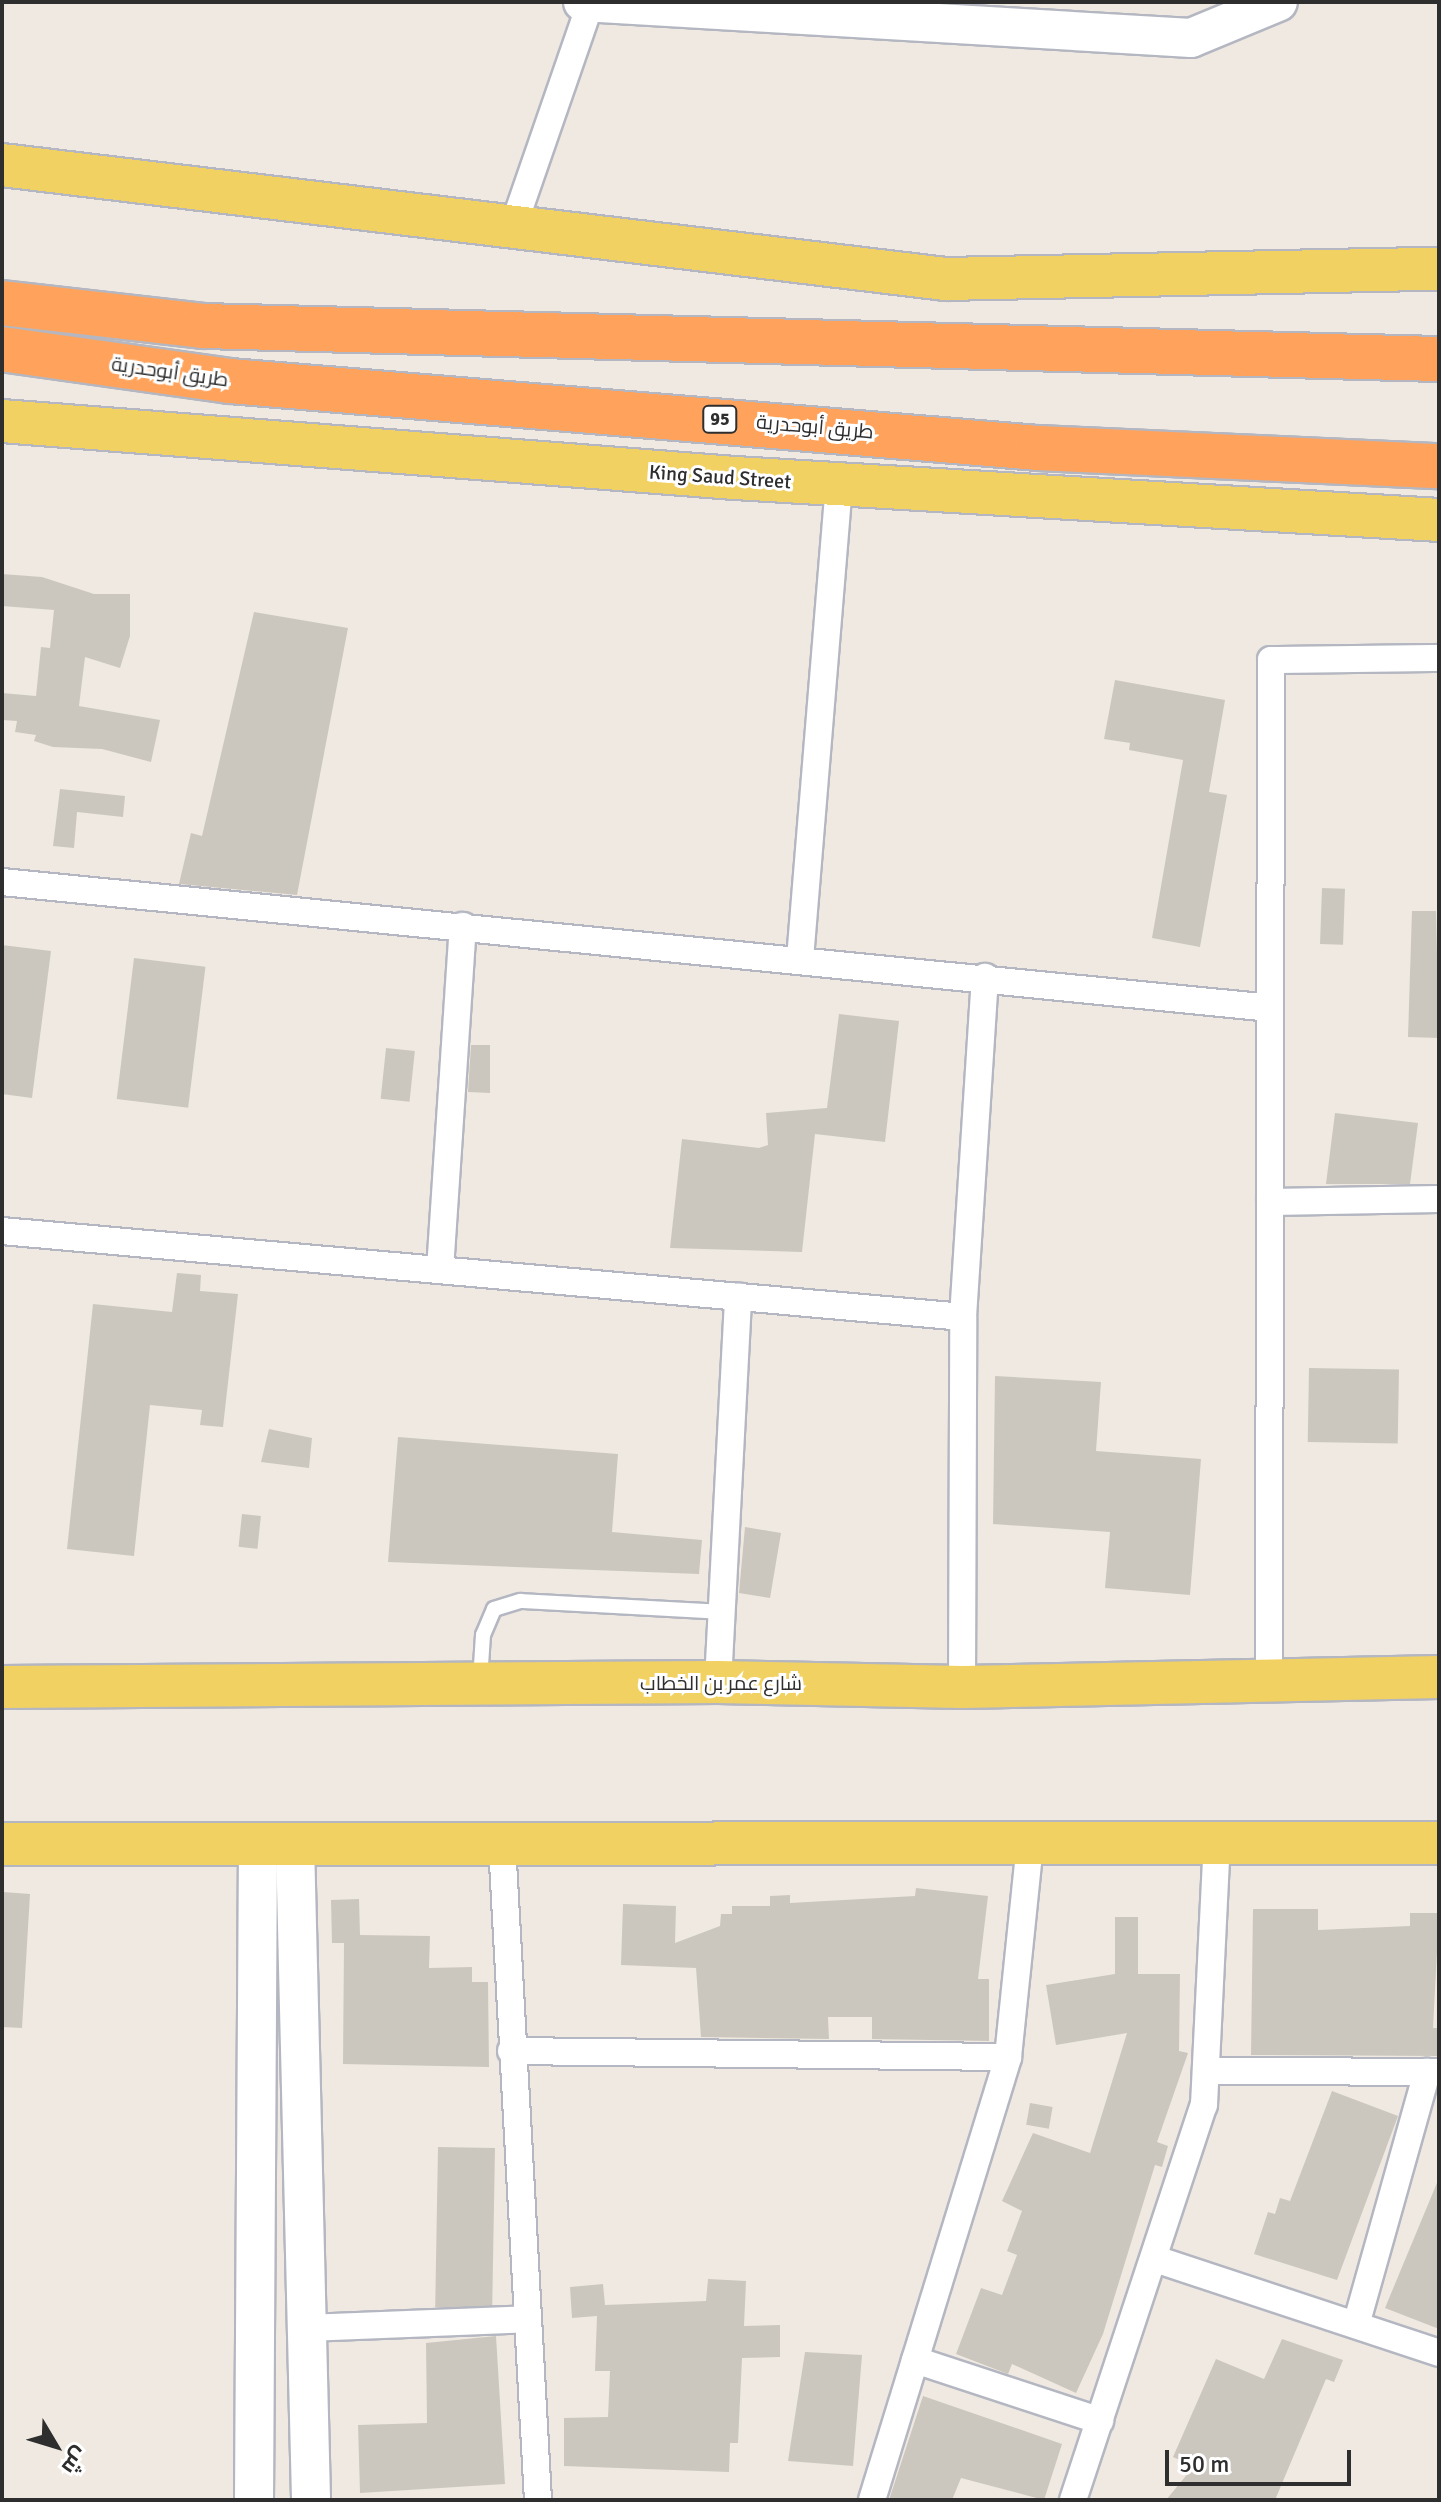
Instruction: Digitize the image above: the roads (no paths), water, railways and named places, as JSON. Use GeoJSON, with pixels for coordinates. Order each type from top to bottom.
{"type":"FeatureCollection","features":[{"type":"Feature","properties":{"kind":"highway"},"geometry":{"type":"LineString","coordinates":[[2,280],[203,326]]}},
{"type":"Feature","properties":{"kind":"highway"},"geometry":{"type":"LineString","coordinates":[[2,303],[203,326],[1439,359]]}},
{"type":"Feature","properties":{"kind":"highway","name":"طريق أبوحدرية"},"geometry":{"type":"LineString","coordinates":[[2,349],[230,381],[1038,448],[1439,466]]}},
{"type":"Feature","properties":{"kind":"highway"},"geometry":{"type":"LineString","coordinates":[[1367,355],[1439,349]]}},
{"type":"Feature","properties":{"kind":"main road"},"geometry":{"type":"LineString","coordinates":[[2,165],[945,279],[1439,269]]}},
{"type":"Feature","properties":{"kind":"main road","name":"King Saud Street"},"geometry":{"type":"LineString","coordinates":[[2,421],[839,485],[1439,520]]}},
{"type":"Feature","properties":{"kind":"main road","name":"شارع عمر بن الخطاب"},"geometry":{"type":"LineString","coordinates":[[2,1687],[718,1682],[962,1687],[1269,1677],[1439,1677]]}},
{"type":"Feature","properties":{"kind":"main road"},"geometry":{"type":"LineString","coordinates":[[2,1844],[1439,1843]]}},
{"type":"Feature","properties":{"kind":"street"},"geometry":{"type":"LineString","coordinates":[[513,227],[588,2],[1191,38],[1278,2]]}},
{"type":"Feature","properties":{"kind":"street"},"geometry":{"type":"LineString","coordinates":[[800,959],[839,485]]}},
{"type":"Feature","properties":{"kind":"street"},"geometry":{"type":"LineString","coordinates":[[1269,1677],[1271,660],[1439,658]]}},
{"type":"Feature","properties":{"kind":"street"},"geometry":{"type":"LineString","coordinates":[[2,882],[985,977],[1270,1008]]}},
{"type":"Feature","properties":{"kind":"street"},"geometry":{"type":"LineString","coordinates":[[440,1270],[463,926]]}},
{"type":"Feature","properties":{"kind":"street"},"geometry":{"type":"LineString","coordinates":[[962,1687],[963,1317],[985,977]]}},
{"type":"Feature","properties":{"kind":"street"},"geometry":{"type":"LineString","coordinates":[[1270,1202],[1439,1199]]}},
{"type":"Feature","properties":{"kind":"street"},"geometry":{"type":"LineString","coordinates":[[2,1231],[963,1317]]}},
{"type":"Feature","properties":{"kind":"street"},"geometry":{"type":"LineString","coordinates":[[718,1682],[738,1297]]}},
{"type":"Feature","properties":{"kind":"street"},"geometry":{"type":"LineString","coordinates":[[1073,2500],[1204,2105],[1217,1843]]}},
{"type":"Feature","properties":{"kind":"street"},"geometry":{"type":"LineString","coordinates":[[276,1844],[307,2328],[311,2500]]}},
{"type":"Feature","properties":{"kind":"street"},"geometry":{"type":"LineString","coordinates":[[254,2500],[276,1844]]}},
{"type":"Feature","properties":{"kind":"street"},"geometry":{"type":"LineString","coordinates":[[502,1844],[538,2500]]}},
{"type":"Feature","properties":{"kind":"street"},"geometry":{"type":"LineString","coordinates":[[872,2500],[1008,2057],[1030,1844]]}},
{"type":"Feature","properties":{"kind":"street"},"geometry":{"type":"LineString","coordinates":[[511,2051],[1008,2057]]}},
{"type":"Feature","properties":{"kind":"street"},"geometry":{"type":"LineString","coordinates":[[1206,2071],[1433,2072],[1356,2325]]}},
{"type":"Feature","properties":{"kind":"street"},"geometry":{"type":"LineString","coordinates":[[1155,2259],[1439,2353]]}},
{"type":"Feature","properties":{"kind":"street"},"geometry":{"type":"LineString","coordinates":[[307,2328],[527,2319]]}},
{"type":"Feature","properties":{"kind":"street"},"geometry":{"type":"LineString","coordinates":[[915,2360],[1100,2421]]}},
{"type":"Feature","properties":{"kind":"lane"},"geometry":{"type":"LineString","coordinates":[[479,1684],[483,1635],[494,1609],[521,1601],[722,1612]]}}]}
